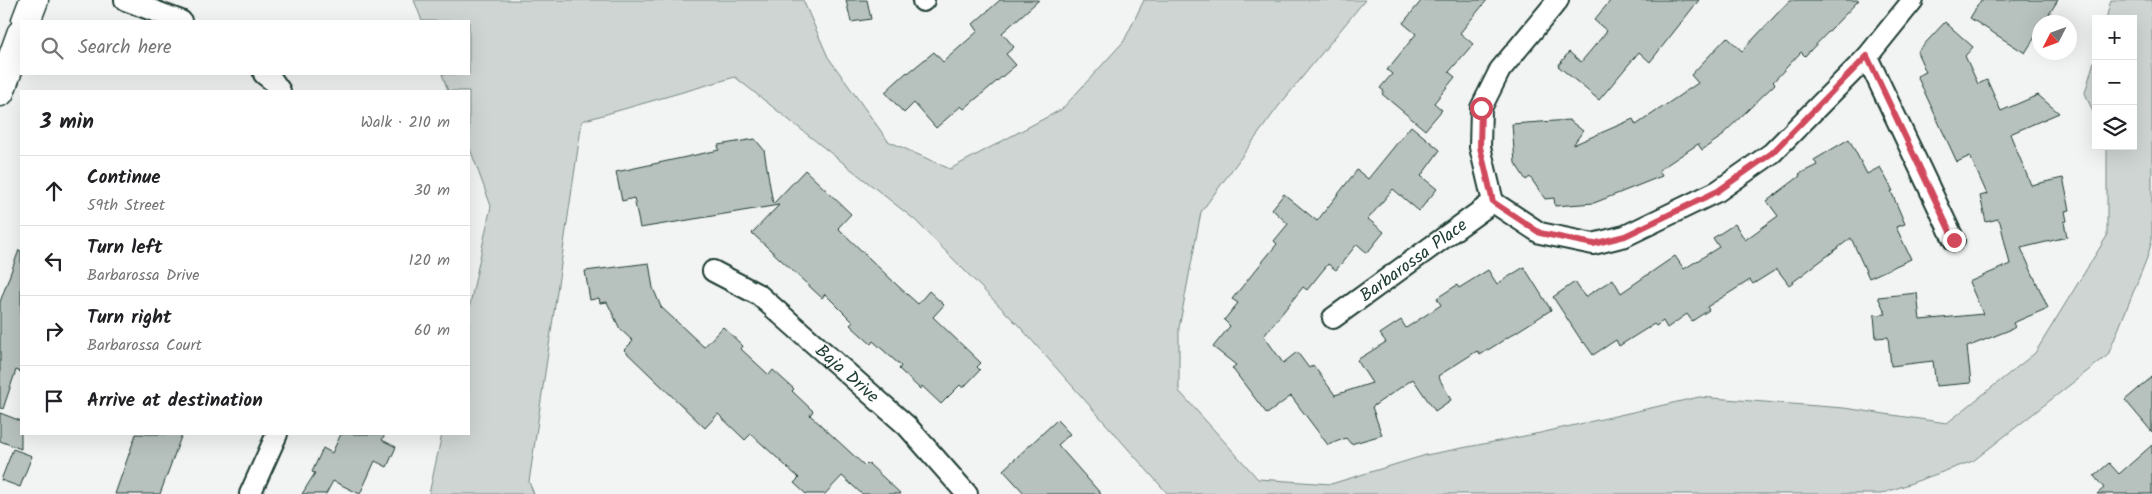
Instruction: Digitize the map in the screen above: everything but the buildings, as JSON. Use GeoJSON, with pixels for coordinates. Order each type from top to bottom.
{"type":"FeatureCollection","features":[{"type":"Feature","properties":{"kind":"main road"},"geometry":{"type":"LineString","coordinates":[[26,20],[34,0]]}},
{"type":"Feature","properties":{"kind":"main road"},"geometry":{"type":"LineString","coordinates":[[0,92],[20,37]]}},
{"type":"Feature","properties":{"kind":"street"},"geometry":{"type":"LineString","coordinates":[[125,0],[178,20]]}},
{"type":"Feature","properties":{"kind":"street"},"geometry":{"type":"LineString","coordinates":[[1558,0],[1500,70],[1481,108],[1480,147],[1493,202],[1540,233],[1593,244],[1625,236],[1718,191],[1772,153],[1867,56],[1913,0]]}},
{"type":"Feature","properties":{"kind":"street"},"geometry":{"type":"LineString","coordinates":[[1867,56],[1954,240]]}},
{"type":"Feature","properties":{"kind":"street"},"geometry":{"type":"LineString","coordinates":[[265,75],[273,81],[279,90]]}},
{"type":"Feature","properties":{"kind":"street","name":"Barbarossa Place"},"geometry":{"type":"LineString","coordinates":[[1333,318],[1493,202]]}},
{"type":"Feature","properties":{"kind":"street","name":"Baja Drive"},"geometry":{"type":"LineString","coordinates":[[713,271],[759,295],[907,426],[968,494]]}},
{"type":"Feature","properties":{"kind":"street"},"geometry":{"type":"LineString","coordinates":[[250,494],[277,435]]}},
{"type":"Feature","properties":{"kind":"shaded area"},"geometry":{"type":"Polygon","coordinates":[[[414,0],[803,0],[828,57],[888,141],[950,169],[1062,109],[1124,41],[1144,0],[1365,0],[1278,107],[1201,212],[1179,328],[1179,391],[1258,479],[1331,484],[1426,455],[1540,433],[1699,397],[1844,408],[1947,423],[2035,353],[2107,236],[2107,150],[2137,150],[2137,15],[2107,15],[2111,0],[2152,0],[2152,240],[2147,258],[2108,355],[1973,461],[1881,494],[1168,494],[1020,327],[915,220],[735,77],[582,121],[529,482],[534,494],[429,494],[442,435],[470,435],[470,304],[491,206],[470,149],[470,90],[448,90],[442,75],[470,75],[470,20],[422,20],[414,0]]]}},
{"type":"Feature","properties":{"kind":"shaded area"},"geometry":{"type":"Polygon","coordinates":[[[2092,68],[2092,110],[2085,93],[2092,68]]]}},
{"type":"Feature","properties":{"kind":"route"},"geometry":{"type":"LineString","coordinates":[[1481,108],[1480,147],[1493,202],[1540,233],[1593,244],[1625,236],[1718,191],[1772,153],[1867,56],[1954,240]]}}]}
